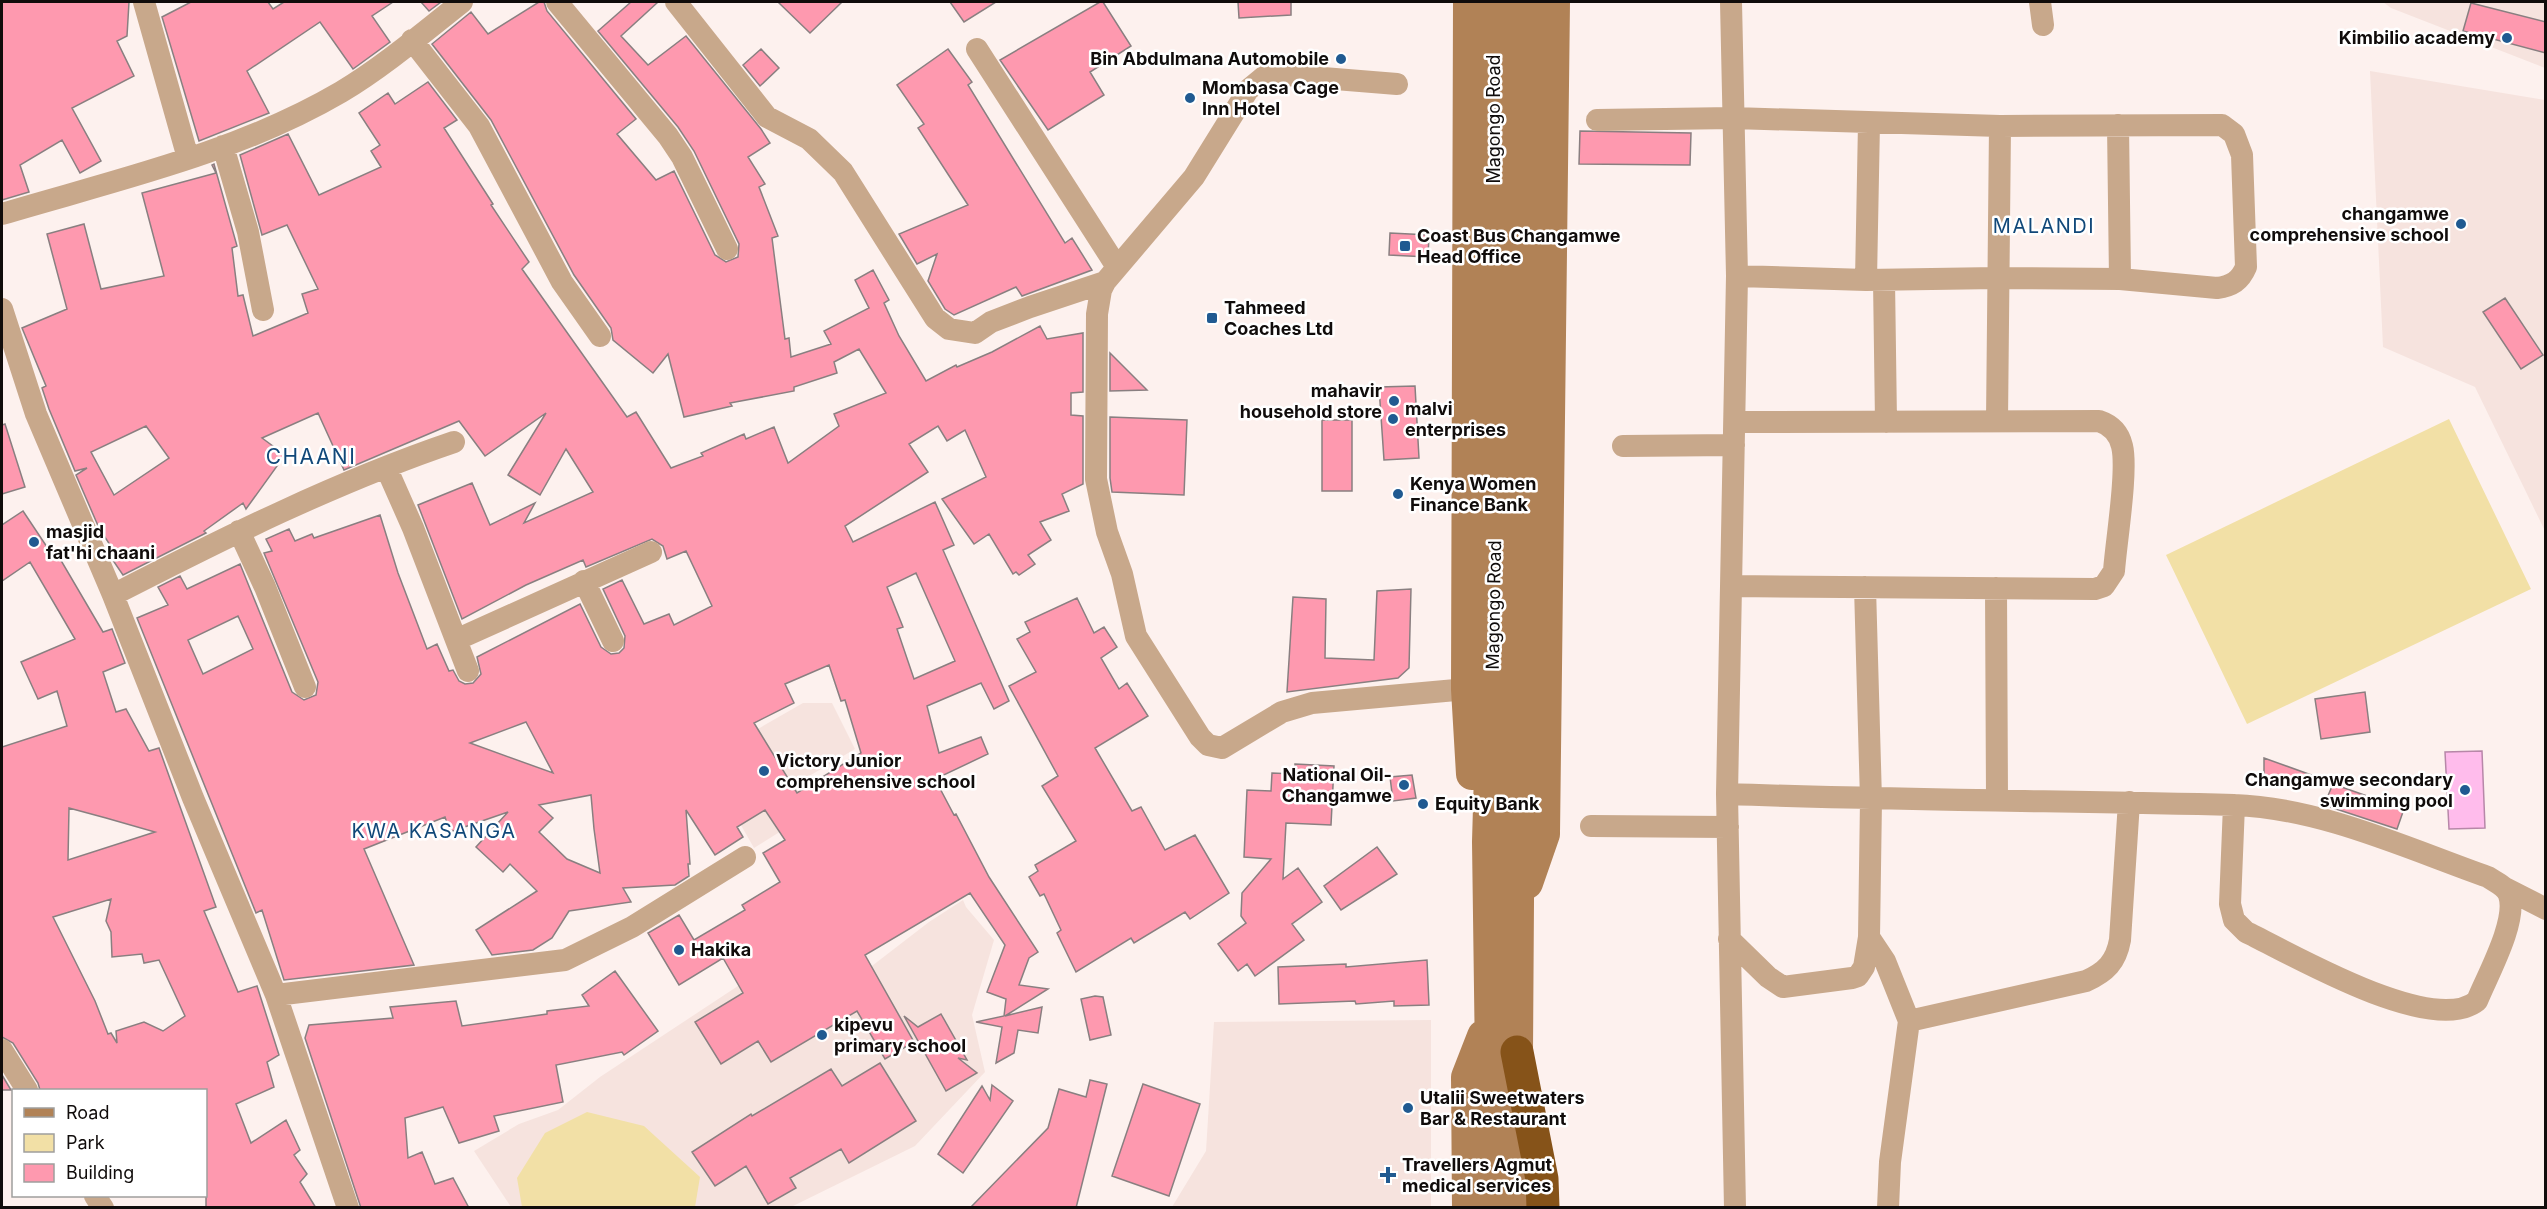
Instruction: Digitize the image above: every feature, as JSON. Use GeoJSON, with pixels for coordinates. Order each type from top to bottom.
{"type":"FeatureCollection","features":[{"type":"Feature","properties":{"kind":"highway"},"geometry":{"type":"LineString","coordinates":[[1517,1052],[1542,1179],[1543,1208]]}},
{"type":"Feature","properties":{"kind":"main road"},"geometry":{"type":"LineString","coordinates":[[1469,2],[1467,688],[1472,778],[1488,842]]}},
{"type":"Feature","properties":{"kind":"main road","name":"Magongo Road"},"geometry":{"type":"LineString","coordinates":[[1492,1208],[1488,1022],[1488,842],[1496,566],[1493,2]]}},
{"type":"Feature","properties":{"kind":"main road"},"geometry":{"type":"LineString","coordinates":[[1519,1208],[1517,1052],[1524,2]]}},
{"type":"Feature","properties":{"kind":"main road"},"geometry":{"type":"LineString","coordinates":[[1519,906],[1544,834],[1554,2]]}},
{"type":"Feature","properties":{"kind":"main road"},"geometry":{"type":"LineString","coordinates":[[1468,1208],[1467,1077],[1488,1022]]}},
{"type":"Feature","properties":{"kind":"street"},"geometry":{"type":"LineString","coordinates":[[144,2],[188,158]]}},
{"type":"Feature","properties":{"kind":"street"},"geometry":{"type":"LineString","coordinates":[[2,214],[188,158],[259,132],[342,92],[462,2]]}},
{"type":"Feature","properties":{"kind":"street"},"geometry":{"type":"LineString","coordinates":[[557,2],[668,136],[682,157],[727,249]]}},
{"type":"Feature","properties":{"kind":"street"},"geometry":{"type":"LineString","coordinates":[[676,2],[767,117],[809,139],[843,172],[935,318],[942,324],[949,328],[975,333],[992,322],[1111,274]]}},
{"type":"Feature","properties":{"kind":"street"},"geometry":{"type":"LineString","coordinates":[[1731,2],[1737,276],[1727,794],[1734,1208]]}},
{"type":"Feature","properties":{"kind":"street"},"geometry":{"type":"LineString","coordinates":[[2040,2],[2043,25]]}},
{"type":"Feature","properties":{"kind":"street"},"geometry":{"type":"LineString","coordinates":[[412,40],[478,126],[562,282],[600,336]]}},
{"type":"Feature","properties":{"kind":"street"},"geometry":{"type":"LineString","coordinates":[[977,49],[1111,274]]}},
{"type":"Feature","properties":{"kind":"street"},"geometry":{"type":"LineString","coordinates":[[1397,84],[1286,75],[1265,76],[1254,83],[1194,177],[1111,274],[1101,290],[1097,314],[1096,463],[1100,502],[1122,574],[1136,636],[1200,737],[1208,745],[1221,748],[1282,712],[1312,703],[1467,688]]}},
{"type":"Feature","properties":{"kind":"street"},"geometry":{"type":"LineString","coordinates":[[1597,120],[1733,118],[2000,126],[2222,125],[2234,134],[2242,155],[2245,174],[2246,267],[2238,281],[2229,286],[2217,288],[2120,279],[1875,280],[1737,276]]}},
{"type":"Feature","properties":{"kind":"street"},"geometry":{"type":"LineString","coordinates":[[1869,123],[1875,280],[1886,422]]}},
{"type":"Feature","properties":{"kind":"street"},"geometry":{"type":"LineString","coordinates":[[2118,125],[2120,279]]}},
{"type":"Feature","properties":{"kind":"street"},"geometry":{"type":"LineString","coordinates":[[1997,421],[2000,126]]}},
{"type":"Feature","properties":{"kind":"street"},"geometry":{"type":"LineString","coordinates":[[223,146],[248,232],[263,310]]}},
{"type":"Feature","properties":{"kind":"street"},"geometry":{"type":"LineString","coordinates":[[2,309],[36,414],[113,595],[193,798],[276,995],[348,1208]]}},
{"type":"Feature","properties":{"kind":"street"},"geometry":{"type":"LineString","coordinates":[[1732,586],[2095,589],[2110,580],[2114,571],[2124,456],[2116,432],[2108,424],[2098,421],[1735,422]]}},
{"type":"Feature","properties":{"kind":"street"},"geometry":{"type":"LineString","coordinates":[[113,595],[239,531],[386,467],[454,442]]}},
{"type":"Feature","properties":{"kind":"street"},"geometry":{"type":"LineString","coordinates":[[1623,446],[1734,445]]}},
{"type":"Feature","properties":{"kind":"street"},"geometry":{"type":"LineString","coordinates":[[386,467],[458,639],[468,671]]}},
{"type":"Feature","properties":{"kind":"street"},"geometry":{"type":"LineString","coordinates":[[239,531],[265,587],[305,687]]}},
{"type":"Feature","properties":{"kind":"street"},"geometry":{"type":"LineString","coordinates":[[458,639],[651,552]]}},
{"type":"Feature","properties":{"kind":"street"},"geometry":{"type":"LineString","coordinates":[[584,581],[613,641]]}},
{"type":"Feature","properties":{"kind":"street"},"geometry":{"type":"LineString","coordinates":[[1730,939],[1768,977],[1783,987],[1858,976],[1866,961],[1869,937],[1870,800],[1865,587]]}},
{"type":"Feature","properties":{"kind":"street"},"geometry":{"type":"LineString","coordinates":[[1996,588],[1997,799]]}},
{"type":"Feature","properties":{"kind":"street"},"geometry":{"type":"LineString","coordinates":[[1727,794],[1870,800],[1997,799],[2281,808],[2488,877],[2546,909]]}},
{"type":"Feature","properties":{"kind":"street"},"geometry":{"type":"LineString","coordinates":[[1909,1021],[2086,981],[2102,974],[2117,954],[2120,940],[2129,802]]}},
{"type":"Feature","properties":{"kind":"street"},"geometry":{"type":"LineString","coordinates":[[2234,805],[2230,882],[2234,920],[2246,932],[2374,994],[2417,1006],[2455,1011],[2468,1009],[2477,1001],[2507,929],[2510,896],[2505,888]]}},
{"type":"Feature","properties":{"kind":"street"},"geometry":{"type":"LineString","coordinates":[[1591,826],[1728,827]]}},
{"type":"Feature","properties":{"kind":"street"},"geometry":{"type":"LineString","coordinates":[[276,995],[565,960],[632,927],[745,857]]}},
{"type":"Feature","properties":{"kind":"street"},"geometry":{"type":"LineString","coordinates":[[1869,937],[1885,961],[1909,1021],[1890,1162],[1888,1208]]}},
{"type":"Feature","properties":{"kind":"street"},"geometry":{"type":"LineString","coordinates":[[2,1050],[26,1089]]}},
{"type":"Feature","properties":{"kind":"shaded area","name":"Kimbilio academy"},"geometry":{"type":"Polygon","coordinates":[[[2383,2],[2545,2],[2545,68],[2391,8],[2383,2]]]}},
{"type":"Feature","properties":{"kind":"shaded area","name":"changamwe comprehensive school"},"geometry":{"type":"Polygon","coordinates":[[[2370,71],[2545,100],[2545,531],[2475,387],[2383,347],[2370,71]]]}},
{"type":"Feature","properties":{"kind":"shaded area","name":"Victory Junior comprehensive school"},"geometry":{"type":"Polygon","coordinates":[[[803,703],[832,703],[855,749],[799,782],[810,813],[754,848],[704,760],[803,703]]]}},
{"type":"Feature","properties":{"kind":"shaded area","name":"Changamwe secondary swimming pool"},"geometry":{"type":"Polygon","coordinates":[[[2482,751],[2485,828],[2449,829],[2445,752],[2482,751]]]}},
{"type":"Feature","properties":{"kind":"shaded area","name":"kipevu primary school"},"geometry":{"type":"Polygon","coordinates":[[[963,900],[966,907],[994,940],[972,1015],[985,1072],[915,1146],[791,1207],[511,1207],[474,1151],[519,1124],[558,1110],[600,1077],[744,982],[842,989],[929,922],[963,900]]]}},
{"type":"Feature","properties":{"kind":"shaded area"},"geometry":{"type":"Polygon","coordinates":[[[1431,1020],[1431,1207],[1172,1207],[1206,1151],[1214,1022],[1431,1020]]]}},
{"type":"Feature","properties":{"kind":"green space"},"geometry":{"type":"Polygon","coordinates":[[[2449,419],[2531,589],[2247,724],[2166,555],[2449,419]]]}},
{"type":"Feature","properties":{"kind":"green space"},"geometry":{"type":"Polygon","coordinates":[[[587,1112],[644,1126],[700,1177],[695,1207],[522,1207],[517,1178],[545,1133],[587,1112]]]}},
{"type":"Feature","properties":{"kind":"building"},"geometry":{"type":"Polygon","coordinates":[[[2,2],[129,2],[127,36],[117,41],[134,76],[72,108],[101,161],[80,173],[62,140],[20,165],[29,192],[2,200],[2,2]]]}},
{"type":"Feature","properties":{"kind":"building"},"geometry":{"type":"Polygon","coordinates":[[[191,2],[268,2],[273,9],[284,2],[393,2],[372,16],[390,42],[353,69],[320,22],[247,71],[269,113],[199,141],[162,17],[191,2]]]}},
{"type":"Feature","properties":{"kind":"building"},"geometry":{"type":"Polygon","coordinates":[[[421,2],[441,2],[429,11],[421,2]]]}},
{"type":"Feature","properties":{"kind":"building"},"geometry":{"type":"Polygon","coordinates":[[[539,2],[544,2],[547,11],[636,119],[617,134],[656,180],[674,171],[715,255],[726,262],[738,257],[739,244],[694,151],[678,127],[598,31],[631,2],[658,2],[621,36],[648,65],[686,36],[770,143],[748,157],[765,184],[759,187],[778,236],[772,238],[785,339],[789,338],[791,357],[831,344],[824,331],[869,308],[855,280],[873,270],[889,300],[884,303],[899,336],[926,381],[956,365],[957,367],[992,352],[1040,326],[1047,339],[1083,333],[1083,392],[1071,393],[1071,415],[1083,416],[1083,484],[1062,494],[1069,511],[1040,522],[1051,540],[1028,555],[1035,564],[1019,575],[1016,572],[1013,574],[989,534],[974,544],[942,499],[986,477],[965,430],[947,441],[938,426],[909,444],[928,472],[845,526],[853,542],[935,502],[954,545],[943,550],[1009,701],[994,709],[981,683],[927,706],[939,753],[981,737],[988,754],[935,779],[989,877],[1038,952],[1029,958],[1019,985],[1048,989],[1005,1016],[1042,1007],[1038,1033],[1018,1030],[1014,1053],[996,1063],[1002,1027],[976,1022],[1004,1016],[1006,999],[987,992],[1005,945],[970,893],[865,955],[914,1042],[885,1059],[857,1011],[771,1062],[758,1041],[721,1064],[695,1022],[743,993],[723,958],[679,985],[648,933],[679,915],[694,940],[745,910],[742,905],[780,882],[763,853],[785,840],[765,810],[737,827],[743,837],[715,855],[686,810],[689,876],[675,885],[623,888],[631,902],[569,911],[552,938],[533,950],[492,955],[476,930],[537,891],[510,864],[503,872],[476,847],[508,812],[450,832],[445,817],[364,849],[414,965],[284,980],[262,910],[256,913],[137,618],[168,605],[158,587],[180,576],[187,589],[240,564],[292,692],[304,700],[316,695],[318,682],[264,553],[272,551],[266,539],[289,529],[295,541],[312,534],[314,538],[380,515],[398,573],[427,649],[437,644],[449,671],[453,670],[459,681],[465,684],[473,683],[481,674],[477,657],[580,604],[601,647],[611,654],[619,653],[624,648],[625,636],[603,589],[622,580],[644,624],[669,614],[674,625],[712,606],[686,551],[667,559],[663,546],[652,539],[586,567],[583,560],[526,585],[462,619],[418,505],[472,483],[490,525],[535,503],[524,523],[593,492],[566,449],[540,495],[508,475],[546,413],[485,456],[459,421],[344,470],[318,413],[262,438],[285,455],[246,509],[243,503],[204,531],[206,533],[123,575],[112,559],[109,550],[112,548],[99,528],[76,475],[87,468],[75,471],[49,409],[42,388],[46,386],[22,328],[67,309],[47,234],[84,224],[101,289],[164,276],[142,193],[216,173],[212,165],[214,164],[237,246],[232,248],[238,296],[243,295],[253,336],[308,313],[302,294],[318,289],[287,225],[262,235],[240,155],[288,134],[319,195],[381,167],[371,151],[380,145],[359,113],[388,93],[395,104],[428,82],[457,120],[444,128],[529,262],[522,269],[627,417],[636,412],[671,468],[703,456],[701,453],[744,434],[746,439],[774,427],[788,463],[839,426],[834,414],[886,393],[859,349],[834,362],[837,373],[794,387],[794,391],[730,403],[732,406],[684,417],[668,354],[653,373],[613,340],[611,328],[574,275],[491,120],[432,44],[471,12],[488,34],[539,2]],[[146,426],[91,452],[114,495],[169,458],[146,426]],[[916,573],[887,587],[903,627],[897,629],[914,679],[955,661],[916,573]],[[238,616],[188,640],[203,674],[253,649],[238,616]],[[829,665],[785,684],[794,703],[754,723],[797,793],[861,753],[845,700],[841,701],[829,665]],[[526,722],[470,743],[553,773],[526,722]],[[591,795],[539,805],[553,818],[539,832],[567,859],[600,873],[591,795]]]}},
{"type":"Feature","properties":{"kind":"building"},"geometry":{"type":"Polygon","coordinates":[[[778,2],[842,2],[810,33],[778,2]]]}},
{"type":"Feature","properties":{"kind":"building"},"geometry":{"type":"Polygon","coordinates":[[[950,2],[996,2],[964,22],[950,2]]]}},
{"type":"Feature","properties":{"kind":"building"},"geometry":{"type":"Polygon","coordinates":[[[1103,2],[1131,46],[1090,72],[1104,95],[1048,130],[1000,60],[1103,2]]]}},
{"type":"Feature","properties":{"kind":"building"},"geometry":{"type":"Polygon","coordinates":[[[1238,2],[1291,2],[1291,15],[1239,18],[1238,2]]]}},
{"type":"Feature","properties":{"kind":"building"},"geometry":{"type":"Polygon","coordinates":[[[2471,3],[2546,22],[2546,53],[2463,31],[2471,3]]]}},
{"type":"Feature","properties":{"kind":"building"},"geometry":{"type":"Polygon","coordinates":[[[761,49],[779,68],[760,86],[743,65],[761,49]]]}},
{"type":"Feature","properties":{"kind":"building"},"geometry":{"type":"Polygon","coordinates":[[[948,49],[972,82],[968,85],[1065,243],[1072,238],[1092,270],[1022,296],[1016,287],[954,315],[945,309],[928,281],[937,254],[917,264],[899,234],[968,205],[918,128],[924,124],[897,85],[948,49]]]}},
{"type":"Feature","properties":{"kind":"building"},"geometry":{"type":"Polygon","coordinates":[[[1580,131],[1691,133],[1690,165],[1579,164],[1580,131]]]}},
{"type":"Feature","properties":{"kind":"building"},"geometry":{"type":"Polygon","coordinates":[[[1390,233],[1429,235],[1428,257],[1389,255],[1390,233]]]}},
{"type":"Feature","properties":{"kind":"building"},"geometry":{"type":"Polygon","coordinates":[[[2505,298],[2543,355],[2521,369],[2483,312],[2505,298]]]}},
{"type":"Feature","properties":{"kind":"building"},"geometry":{"type":"Polygon","coordinates":[[[1110,353],[1147,390],[1110,391],[1110,353]]]}},
{"type":"Feature","properties":{"kind":"building"},"geometry":{"type":"Polygon","coordinates":[[[1415,386],[1419,458],[1384,460],[1379,387],[1415,386]]]}},
{"type":"Feature","properties":{"kind":"building"},"geometry":{"type":"Polygon","coordinates":[[[1110,417],[1187,420],[1184,495],[1112,492],[1110,417]]]}},
{"type":"Feature","properties":{"kind":"building"},"geometry":{"type":"Polygon","coordinates":[[[1322,420],[1352,420],[1352,491],[1322,491],[1322,420]]]}},
{"type":"Feature","properties":{"kind":"building"},"geometry":{"type":"Polygon","coordinates":[[[5,424],[25,487],[2,494],[2,425],[5,424]]]}},
{"type":"Feature","properties":{"kind":"building"},"geometry":{"type":"Polygon","coordinates":[[[23,511],[55,559],[59,557],[103,632],[112,629],[125,663],[103,672],[116,712],[126,709],[149,751],[159,748],[216,907],[204,911],[238,992],[257,986],[279,1055],[267,1062],[274,1087],[236,1104],[251,1143],[286,1120],[300,1150],[294,1155],[307,1174],[300,1182],[316,1208],[206,1208],[207,1089],[40,1089],[13,1043],[2,1037],[2,747],[67,726],[57,691],[38,699],[21,662],[75,639],[30,562],[2,581],[2,525],[23,511]],[[69,808],[68,860],[155,832],[69,808]],[[111,899],[53,917],[95,1001],[108,1034],[111,1033],[117,1043],[116,1031],[144,1022],[163,1031],[185,1016],[159,960],[144,963],[142,954],[112,957],[111,932],[106,921],[111,899]]]}},
{"type":"Feature","properties":{"kind":"building"},"geometry":{"type":"Polygon","coordinates":[[[1411,589],[1409,668],[1398,678],[1287,692],[1293,597],[1326,599],[1325,658],[1374,660],[1377,591],[1411,589]]]}},
{"type":"Feature","properties":{"kind":"building"},"geometry":{"type":"Polygon","coordinates":[[[1077,598],[1094,633],[1104,627],[1117,647],[1101,658],[1119,689],[1127,683],[1148,716],[1095,748],[1132,811],[1141,807],[1165,850],[1195,835],[1229,893],[1190,919],[1185,912],[1134,943],[1131,938],[1076,972],[1057,933],[1061,930],[1044,894],[1040,896],[1029,877],[1038,871],[1035,865],[1076,841],[1042,786],[1058,776],[1009,686],[1036,672],[1017,639],[1030,632],[1025,622],[1077,598]]]}},
{"type":"Feature","properties":{"kind":"building"},"geometry":{"type":"Polygon","coordinates":[[[2365,692],[2370,732],[2321,739],[2315,699],[2365,692]]]}},
{"type":"Feature","properties":{"kind":"building"},"geometry":{"type":"Polygon","coordinates":[[[2264,758],[2314,776],[2313,778],[2264,778],[2264,758]]]}},
{"type":"Feature","properties":{"kind":"building"},"geometry":{"type":"Polygon","coordinates":[[[1295,764],[1334,766],[1331,825],[1286,823],[1283,879],[1298,868],[1322,902],[1292,924],[1304,940],[1255,976],[1247,964],[1238,971],[1218,944],[1246,923],[1241,916],[1242,893],[1271,859],[1244,857],[1247,790],[1271,791],[1272,773],[1295,774],[1295,764]]]}},
{"type":"Feature","properties":{"kind":"building"},"geometry":{"type":"Polygon","coordinates":[[[1412,775],[1416,798],[1393,801],[1390,777],[1412,775]]]}},
{"type":"Feature","properties":{"kind":"building"},"geometry":{"type":"Polygon","coordinates":[[[2333,784],[2404,809],[2397,829],[2324,805],[2333,784]]]}},
{"type":"Feature","properties":{"kind":"building"},"geometry":{"type":"Polygon","coordinates":[[[1377,847],[1397,874],[1341,910],[1324,886],[1377,847]]]}},
{"type":"Feature","properties":{"kind":"building"},"geometry":{"type":"Polygon","coordinates":[[[1427,960],[1429,1005],[1394,1006],[1394,1001],[1356,1004],[1355,1001],[1279,1004],[1278,967],[1346,964],[1346,967],[1427,960]]]}},
{"type":"Feature","properties":{"kind":"building"},"geometry":{"type":"Polygon","coordinates":[[[615,971],[658,1031],[624,1055],[622,1052],[556,1065],[563,1102],[494,1116],[499,1131],[459,1143],[443,1107],[405,1118],[408,1158],[422,1152],[435,1184],[453,1178],[469,1208],[361,1208],[305,1038],[309,1025],[393,1018],[390,1007],[456,1001],[462,1026],[547,1014],[547,1011],[589,1006],[582,995],[615,971]]]}},
{"type":"Feature","properties":{"kind":"building"},"geometry":{"type":"Polygon","coordinates":[[[1103,997],[1111,1035],[1090,1040],[1081,999],[1103,997]]]}},
{"type":"Feature","properties":{"kind":"building"},"geometry":{"type":"Polygon","coordinates":[[[941,1014],[967,1060],[958,1058],[977,1073],[946,1091],[904,1016],[918,1027],[941,1014]]]}},
{"type":"Feature","properties":{"kind":"building"},"geometry":{"type":"Polygon","coordinates":[[[880,1063],[916,1121],[849,1163],[841,1149],[790,1178],[796,1188],[768,1204],[746,1166],[715,1186],[692,1152],[751,1114],[752,1116],[831,1069],[842,1086],[880,1063]]]}},
{"type":"Feature","properties":{"kind":"building"},"geometry":{"type":"Polygon","coordinates":[[[2,1075],[11,1090],[2,1090],[2,1075]]]}},
{"type":"Feature","properties":{"kind":"building"},"geometry":{"type":"Polygon","coordinates":[[[1090,1080],[1107,1084],[1076,1208],[970,1208],[1048,1128],[1059,1089],[1086,1097],[1090,1080]]]}},
{"type":"Feature","properties":{"kind":"building"},"geometry":{"type":"Polygon","coordinates":[[[1143,1084],[1200,1104],[1169,1196],[1112,1176],[1143,1084]]]}},
{"type":"Feature","properties":{"kind":"building"},"geometry":{"type":"Polygon","coordinates":[[[992,1085],[1013,1101],[963,1173],[938,1154],[982,1086],[990,1100],[992,1085]]]}},
{"type":"Feature","properties":{"kind":"place","name":"Kimbilio academy"},"geometry":{"type":"Point","coordinates":[2507,38]}},
{"type":"Feature","properties":{"kind":"place","name":"Bin Abdulmana Automobile"},"geometry":{"type":"Point","coordinates":[1341,59]}},
{"type":"Feature","properties":{"kind":"place","name":"Mombasa Cage Inn Hotel"},"geometry":{"type":"Point","coordinates":[1190,98]}},
{"type":"Feature","properties":{"kind":"place","name":"changamwe comprehensive school"},"geometry":{"type":"Point","coordinates":[2461,224]}},
{"type":"Feature","properties":{"kind":"place","name":"Coast Bus Changamwe Head Office"},"geometry":{"type":"Point","coordinates":[1405,246]}},
{"type":"Feature","properties":{"kind":"place","name":"Tahmeed Coaches Ltd"},"geometry":{"type":"Point","coordinates":[1212,318]}},
{"type":"Feature","properties":{"kind":"place","name":"mahavir household store"},"geometry":{"type":"Point","coordinates":[1394,401]}},
{"type":"Feature","properties":{"kind":"place","name":"malvi enterprises"},"geometry":{"type":"Point","coordinates":[1393,419]}},
{"type":"Feature","properties":{"kind":"place","name":"Kenya Women Finance Bank"},"geometry":{"type":"Point","coordinates":[1398,494]}},
{"type":"Feature","properties":{"kind":"place","name":"masjid fat'hi chaani"},"geometry":{"type":"Point","coordinates":[34,542]}},
{"type":"Feature","properties":{"kind":"place","name":"Victory Junior comprehensive school"},"geometry":{"type":"Point","coordinates":[764,771]}},
{"type":"Feature","properties":{"kind":"place","name":"National Oil- Changamwe"},"geometry":{"type":"Point","coordinates":[1404,785]}},
{"type":"Feature","properties":{"kind":"place","name":"Changamwe secondary swimming pool"},"geometry":{"type":"Point","coordinates":[2465,790]}},
{"type":"Feature","properties":{"kind":"place","name":"Equity Bank"},"geometry":{"type":"Point","coordinates":[1423,804]}},
{"type":"Feature","properties":{"kind":"place","name":"Hakika"},"geometry":{"type":"Point","coordinates":[679,950]}},
{"type":"Feature","properties":{"kind":"place","name":"kipevu primary school"},"geometry":{"type":"Point","coordinates":[822,1035]}},
{"type":"Feature","properties":{"kind":"place","name":"Utalii Sweetwaters Bar & Restaurant"},"geometry":{"type":"Point","coordinates":[1408,1108]}},
{"type":"Feature","properties":{"kind":"place","name":"Travellers Agmut medical services"},"geometry":{"type":"Point","coordinates":[1388,1175]}},
{"type":"Feature","properties":{"kind":"district","name":"MALANDI"},"geometry":{"type":"Point","coordinates":[2044,226]}},
{"type":"Feature","properties":{"kind":"district","name":"CHAANI"},"geometry":{"type":"Point","coordinates":[311,457]}},
{"type":"Feature","properties":{"kind":"district","name":"KWA KASANGA"},"geometry":{"type":"Point","coordinates":[434,831]}}]}
